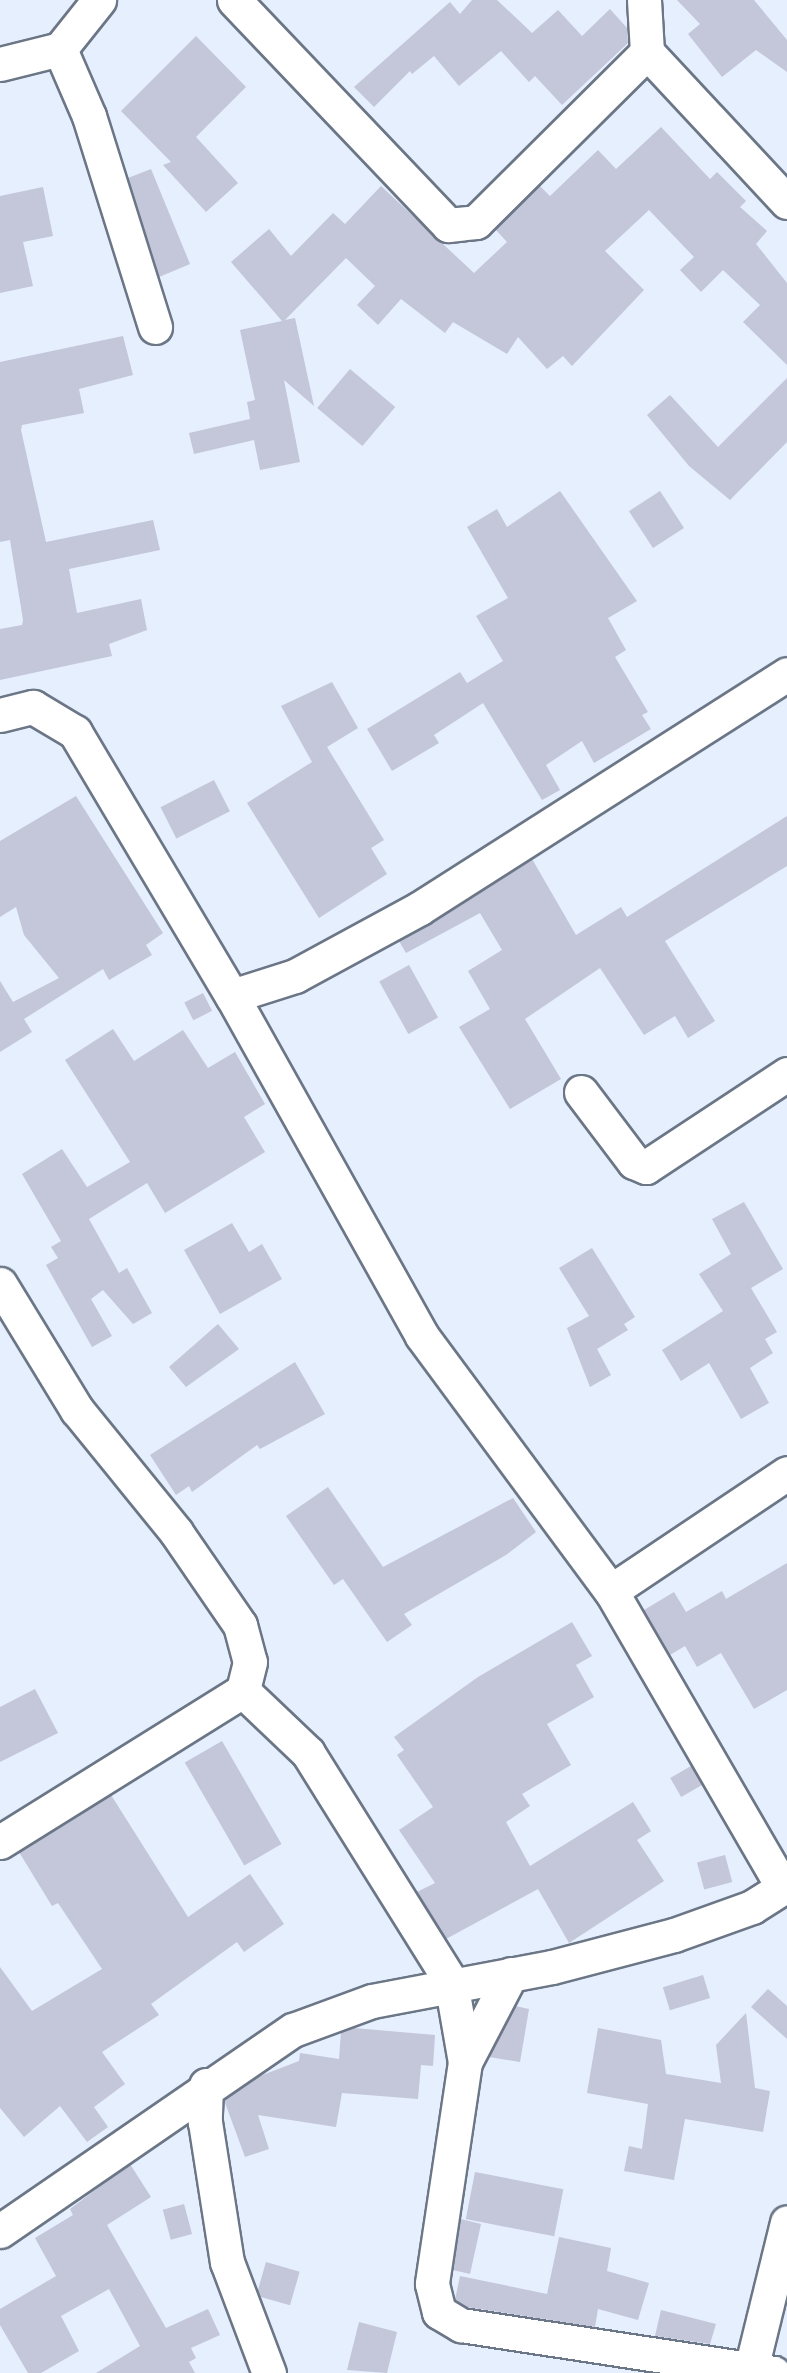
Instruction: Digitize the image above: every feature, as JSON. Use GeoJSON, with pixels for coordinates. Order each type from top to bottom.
{"type":"FeatureCollection","features":[{"type":"Feature","properties":{"kind":"street"},"geometry":{"type":"LineString","coordinates":[[0,64],[60,49],[99,0]]}},
{"type":"Feature","properties":{"kind":"street"},"geometry":{"type":"LineString","coordinates":[[234,0],[448,225],[476,222],[647,52]]}},
{"type":"Feature","properties":{"kind":"street"},"geometry":{"type":"LineString","coordinates":[[644,0],[647,52],[787,202]]}},
{"type":"Feature","properties":{"kind":"street"},"geometry":{"type":"LineString","coordinates":[[60,49],[89,116],[155,327]]}},
{"type":"Feature","properties":{"kind":"street"},"geometry":{"type":"LineString","coordinates":[[232,996],[295,976],[420,908],[787,674]]}},
{"type":"Feature","properties":{"kind":"street"},"geometry":{"type":"LineString","coordinates":[[0,715],[33,707],[75,732],[232,996],[422,1336],[611,1591],[785,1886],[752,1907],[674,1935],[511,1974],[451,1982],[326,2016],[206,2085],[0,2230]]}},
{"type":"Feature","properties":{"kind":"street"},"geometry":{"type":"LineString","coordinates":[[581,1092],[634,1162],[646,1167],[787,1074]]}},
{"type":"Feature","properties":{"kind":"street"},"geometry":{"type":"LineString","coordinates":[[0,1284],[77,1410],[176,1532],[240,1625],[250,1662],[243,1691],[0,1842]]}},
{"type":"Feature","properties":{"kind":"street"},"geometry":{"type":"LineString","coordinates":[[611,1591],[787,1473]]}},
{"type":"Feature","properties":{"kind":"street"},"geometry":{"type":"LineString","coordinates":[[243,1691],[308,1753],[451,1982],[465,2062],[432,2284],[439,2312],[461,2325],[762,2371],[787,2222]]}},
{"type":"Feature","properties":{"kind":"street"},"geometry":{"type":"LineString","coordinates":[[465,2062],[511,1974]]}},
{"type":"Feature","properties":{"kind":"street"},"geometry":{"type":"LineString","coordinates":[[206,2085],[205,2122],[227,2262],[269,2373]]}},
{"type":"Feature","properties":{"kind":"building"},"geometry":{"type":"Polygon","coordinates":[[[472,0],[497,0],[532,33],[558,10],[582,36],[610,9],[627,28],[628,43],[562,105],[535,76],[529,82],[501,51],[459,86],[434,56],[412,74],[410,71],[374,107],[354,87],[450,2],[460,14],[472,0]]]}},
{"type":"Feature","properties":{"kind":"building"},"geometry":{"type":"Polygon","coordinates":[[[677,0],[754,0],[787,40],[787,72],[756,50],[722,77],[688,34],[700,24],[677,0]]]}},
{"type":"Feature","properties":{"kind":"building"},"geometry":{"type":"Polygon","coordinates":[[[196,36],[246,87],[196,137],[238,183],[206,212],[163,165],[171,162],[121,111],[196,36]]]}},
{"type":"Feature","properties":{"kind":"building"},"geometry":{"type":"Polygon","coordinates":[[[661,127],[710,179],[717,172],[746,201],[740,207],[767,231],[756,244],[787,283],[787,365],[743,322],[760,305],[723,270],[701,292],[680,270],[694,257],[649,210],[605,251],[644,290],[572,366],[563,356],[547,369],[518,337],[507,354],[453,322],[445,333],[401,299],[378,325],[357,305],[375,286],[346,258],[285,320],[295,318],[314,406],[284,380],[300,462],[260,470],[254,440],[194,454],[189,433],[250,419],[247,402],[255,400],[240,330],[282,321],[231,262],[269,229],[291,256],[333,213],[345,224],[381,186],[474,273],[507,242],[495,229],[540,186],[550,196],[598,150],[616,169],[661,127]]]}},
{"type":"Feature","properties":{"kind":"building"},"geometry":{"type":"Polygon","coordinates":[[[151,169],[190,264],[159,277],[128,178],[151,169]]]}},
{"type":"Feature","properties":{"kind":"building"},"geometry":{"type":"Polygon","coordinates":[[[43,187],[53,236],[23,242],[33,286],[0,293],[0,196],[43,187]]]}},
{"type":"Feature","properties":{"kind":"building"},"geometry":{"type":"Polygon","coordinates":[[[123,336],[133,375],[79,389],[84,413],[22,425],[21,430],[46,542],[153,520],[160,550],[69,569],[77,613],[141,599],[147,630],[109,644],[112,656],[0,680],[0,629],[22,625],[23,620],[10,540],[0,542],[0,362],[123,336]]]}},
{"type":"Feature","properties":{"kind":"building"},"geometry":{"type":"Polygon","coordinates":[[[350,369],[395,407],[362,446],[317,408],[350,369]]]}},
{"type":"Feature","properties":{"kind":"building"},"geometry":{"type":"Polygon","coordinates":[[[787,378],[787,442],[730,500],[689,466],[647,415],[670,395],[718,447],[787,378]]]}},
{"type":"Feature","properties":{"kind":"building"},"geometry":{"type":"Polygon","coordinates":[[[560,491],[637,601],[608,618],[626,650],[615,657],[648,712],[642,715],[651,729],[594,763],[582,741],[546,765],[560,790],[542,800],[483,703],[434,735],[439,743],[392,771],[367,729],[460,672],[467,683],[503,661],[476,616],[508,598],[467,527],[497,509],[507,527],[560,491]]]}},
{"type":"Feature","properties":{"kind":"building"},"geometry":{"type":"Polygon","coordinates":[[[660,491],[684,528],[653,548],[629,511],[660,491]]]}},
{"type":"Feature","properties":{"kind":"building"},"geometry":{"type":"Polygon","coordinates":[[[332,682],[358,728],[327,747],[384,840],[371,848],[387,874],[319,918],[247,803],[312,762],[281,706],[332,682]]]}},
{"type":"Feature","properties":{"kind":"building"},"geometry":{"type":"Polygon","coordinates":[[[214,780],[230,811],[176,838],[161,807],[214,780]]]}},
{"type":"Feature","properties":{"kind":"building"},"geometry":{"type":"Polygon","coordinates":[[[76,796],[163,933],[146,945],[152,955],[109,980],[103,969],[24,1019],[32,1032],[0,1052],[0,981],[13,1002],[59,978],[24,935],[16,907],[0,917],[0,841],[76,796]]]}},
{"type":"Feature","properties":{"kind":"building"},"geometry":{"type":"Polygon","coordinates":[[[787,816],[787,866],[665,941],[715,1021],[688,1038],[675,1016],[644,1035],[600,968],[525,1019],[561,1079],[510,1109],[459,1027],[490,1009],[468,971],[502,950],[480,913],[406,953],[399,941],[532,859],[576,935],[621,907],[627,917],[787,816]]]}},
{"type":"Feature","properties":{"kind":"building"},"geometry":{"type":"Polygon","coordinates":[[[409,965],[438,1017],[408,1034],[379,981],[409,965]]]}},
{"type":"Feature","properties":{"kind":"building"},"geometry":{"type":"Polygon","coordinates":[[[203,993],[212,1011],[193,1020],[184,1003],[203,993]]]}},
{"type":"Feature","properties":{"kind":"building"},"geometry":{"type":"Polygon","coordinates":[[[113,1029],[134,1061],[183,1030],[208,1068],[235,1052],[265,1104],[244,1117],[265,1152],[165,1213],[147,1183],[89,1219],[119,1273],[127,1268],[152,1313],[133,1324],[103,1290],[91,1299],[112,1336],[92,1347],[46,1265],[58,1258],[51,1247],[61,1241],[22,1174],[62,1149],[87,1187],[130,1162],[65,1060],[113,1029]]]}},
{"type":"Feature","properties":{"kind":"building"},"geometry":{"type":"Polygon","coordinates":[[[744,1202],[783,1269],[751,1288],[777,1332],[765,1339],[773,1353],[750,1368],[769,1403],[741,1419],[709,1363],[681,1381],[662,1350],[723,1311],[699,1274],[731,1254],[712,1219],[744,1202]]]}},
{"type":"Feature","properties":{"kind":"building"},"geometry":{"type":"Polygon","coordinates":[[[232,1223],[249,1252],[262,1244],[282,1279],[220,1314],[184,1250],[232,1223]]]}},
{"type":"Feature","properties":{"kind":"building"},"geometry":{"type":"Polygon","coordinates":[[[592,1248],[635,1317],[624,1324],[628,1330],[597,1349],[611,1375],[590,1387],[567,1328],[589,1316],[559,1268],[592,1248]]]}},
{"type":"Feature","properties":{"kind":"building"},"geometry":{"type":"Polygon","coordinates":[[[218,1324],[239,1349],[186,1387],[169,1367],[218,1324]]]}},
{"type":"Feature","properties":{"kind":"building"},"geometry":{"type":"Polygon","coordinates":[[[295,1362],[325,1414],[260,1449],[257,1445],[192,1492],[189,1486],[176,1495],[150,1455],[295,1362]]]}},
{"type":"Feature","properties":{"kind":"building"},"geometry":{"type":"Polygon","coordinates":[[[328,1487],[383,1567],[513,1498],[536,1532],[506,1555],[404,1614],[412,1625],[387,1642],[343,1579],[334,1585],[286,1516],[328,1487]]]}},
{"type":"Feature","properties":{"kind":"building"},"geometry":{"type":"Polygon","coordinates":[[[787,1563],[787,1690],[754,1709],[721,1653],[697,1667],[685,1646],[670,1655],[644,1610],[674,1592],[686,1612],[722,1591],[726,1599],[787,1563]]]}},
{"type":"Feature","properties":{"kind":"building"},"geometry":{"type":"Polygon","coordinates":[[[572,1622],[592,1656],[576,1665],[594,1697],[547,1724],[571,1765],[522,1794],[530,1806],[506,1822],[530,1866],[633,1802],[651,1831],[637,1840],[664,1881],[569,1943],[538,1889],[446,1939],[417,1892],[435,1883],[399,1830],[433,1807],[397,1755],[404,1750],[394,1737],[478,1677],[572,1622]]]}},
{"type":"Feature","properties":{"kind":"building"},"geometry":{"type":"Polygon","coordinates":[[[35,1689],[58,1733],[0,1762],[0,1707],[35,1689]]]}},
{"type":"Feature","properties":{"kind":"building"},"geometry":{"type":"Polygon","coordinates":[[[222,1741],[282,1844],[244,1866],[185,1762],[222,1741]]]}},
{"type":"Feature","properties":{"kind":"building"},"geometry":{"type":"Polygon","coordinates":[[[691,1766],[702,1785],[681,1797],[670,1778],[691,1766]]]}},
{"type":"Feature","properties":{"kind":"building"},"geometry":{"type":"Polygon","coordinates":[[[111,1795],[188,1917],[250,1874],[284,1924],[244,1952],[237,1942],[151,2004],[159,2015],[102,2052],[125,2084],[94,2107],[108,2127],[87,2142],[60,2106],[24,2137],[0,2108],[0,1967],[32,2011],[102,1969],[58,1903],[52,1906],[19,1852],[111,1795]]]}},
{"type":"Feature","properties":{"kind":"building"},"geometry":{"type":"Polygon","coordinates":[[[725,1855],[732,1882],[704,1890],[697,1863],[725,1855]]]}},
{"type":"Feature","properties":{"kind":"building"},"geometry":{"type":"Polygon","coordinates":[[[703,1975],[710,1998],[670,2010],[663,1987],[703,1975]]]}},
{"type":"Feature","properties":{"kind":"building"},"geometry":{"type":"Polygon","coordinates":[[[768,1989],[787,2006],[787,2039],[751,2007],[768,1989]]]}},
{"type":"Feature","properties":{"kind":"building"},"geometry":{"type":"Polygon","coordinates":[[[515,2006],[529,2009],[520,2062],[489,2057],[515,2006]]]}},
{"type":"Feature","properties":{"kind":"building"},"geometry":{"type":"Polygon","coordinates":[[[746,2013],[755,2088],[770,2091],[763,2132],[685,2119],[674,2180],[624,2171],[629,2146],[642,2149],[648,2104],[587,2093],[598,2028],[661,2040],[666,2074],[721,2083],[716,2045],[746,2013]]]}},
{"type":"Feature","properties":{"kind":"building"},"geometry":{"type":"Polygon","coordinates":[[[354,2028],[435,2035],[433,2066],[421,2065],[418,2099],[342,2093],[336,2127],[258,2115],[269,2149],[245,2157],[224,2100],[260,2076],[299,2061],[300,2053],[339,2059],[341,2032],[354,2028]]]}},
{"type":"Feature","properties":{"kind":"building"},"geometry":{"type":"Polygon","coordinates":[[[130,2164],[151,2197],[107,2225],[166,2328],[208,2309],[220,2335],[191,2348],[196,2358],[189,2362],[195,2373],[96,2373],[140,2346],[109,2289],[61,2316],[79,2351],[41,2373],[28,2373],[0,2325],[0,2309],[56,2276],[35,2238],[73,2215],[70,2209],[130,2164]]]}},
{"type":"Feature","properties":{"kind":"building"},"geometry":{"type":"Polygon","coordinates":[[[475,2172],[563,2189],[554,2236],[466,2219],[475,2172]]]}},
{"type":"Feature","properties":{"kind":"building"},"geometry":{"type":"Polygon","coordinates":[[[184,2204],[192,2234],[171,2240],[163,2210],[184,2204]]]}},
{"type":"Feature","properties":{"kind":"building"},"geometry":{"type":"Polygon","coordinates":[[[461,2219],[481,2224],[470,2274],[453,2270],[461,2219]]]}},
{"type":"Feature","properties":{"kind":"building"},"geometry":{"type":"Polygon","coordinates":[[[559,2237],[611,2248],[607,2271],[649,2283],[638,2320],[598,2309],[595,2327],[467,2307],[455,2300],[460,2276],[547,2294],[559,2237]]]}},
{"type":"Feature","properties":{"kind":"building"},"geometry":{"type":"Polygon","coordinates":[[[266,2262],[300,2272],[290,2305],[256,2296],[266,2262]]]}},
{"type":"Feature","properties":{"kind":"building"},"geometry":{"type":"Polygon","coordinates":[[[661,2310],[716,2324],[710,2344],[655,2336],[661,2310]]]}},
{"type":"Feature","properties":{"kind":"building"},"geometry":{"type":"Polygon","coordinates":[[[359,2322],[397,2332],[387,2373],[347,2370],[359,2322]]]}}]}
